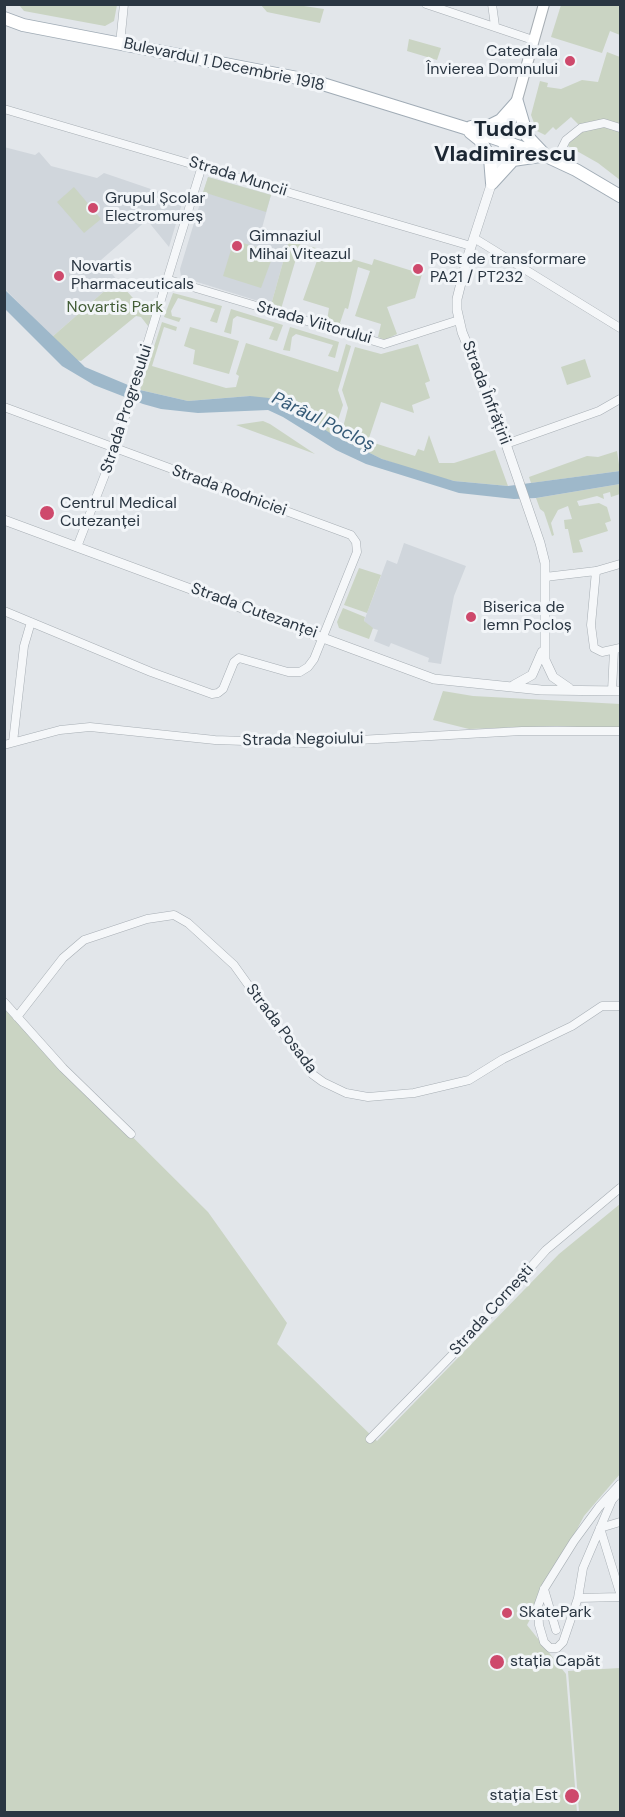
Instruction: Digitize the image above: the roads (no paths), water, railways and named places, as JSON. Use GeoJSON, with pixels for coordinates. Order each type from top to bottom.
{"type":"FeatureCollection","features":[{"type":"Feature","properties":{"kind":"main road"},"geometry":{"type":"LineString","coordinates":[[505,142],[544,4]]}},
{"type":"Feature","properties":{"kind":"main road","name":"Bulevardul 1 Decembrie 1918"},"geometry":{"type":"LineString","coordinates":[[4,18],[23,25],[292,76],[465,128],[551,158],[621,196]]}},
{"type":"Feature","properties":{"kind":"main road","name":"Bulevardul 1 Decembrie 1918"},"geometry":{"type":"LineString","coordinates":[[4,29],[23,25]]}},
{"type":"Feature","properties":{"kind":"main road"},"geometry":{"type":"LineString","coordinates":[[465,128],[491,125],[506,116],[517,102]]}},
{"type":"Feature","properties":{"kind":"main road"},"geometry":{"type":"LineString","coordinates":[[517,102],[527,136],[551,158]]}},
{"type":"Feature","properties":{"kind":"main road"},"geometry":{"type":"LineString","coordinates":[[465,128],[486,148],[490,158],[492,183]]}},
{"type":"Feature","properties":{"kind":"main road"},"geometry":{"type":"LineString","coordinates":[[492,183],[513,160],[551,158]]}},
{"type":"Feature","properties":{"kind":"street"},"geometry":{"type":"LineString","coordinates":[[120,44],[124,4]]}},
{"type":"Feature","properties":{"kind":"street"},"geometry":{"type":"LineString","coordinates":[[426,4],[533,39]]}},
{"type":"Feature","properties":{"kind":"street"},"geometry":{"type":"LineString","coordinates":[[492,4],[495,26]]}},
{"type":"Feature","properties":{"kind":"street","name":"Strada Muncii"},"geometry":{"type":"LineString","coordinates":[[4,109],[472,242],[621,328]]}},
{"type":"Feature","properties":{"kind":"street"},"geometry":{"type":"LineString","coordinates":[[551,158],[566,140],[581,128],[604,123],[621,128]]}},
{"type":"Feature","properties":{"kind":"street","name":"Strada Înfrățirii"},"geometry":{"type":"LineString","coordinates":[[505,142],[472,242],[457,299],[459,320],[506,444],[540,543],[545,577],[543,647],[534,673]]}},
{"type":"Feature","properties":{"kind":"street","name":"Strada Progresului"},"geometry":{"type":"LineString","coordinates":[[77,547],[115,449],[136,385],[202,166]]}},
{"type":"Feature","properties":{"kind":"street","name":"Strada Viitorului"},"geometry":{"type":"LineString","coordinates":[[169,280],[384,344],[459,320]]}},
{"type":"Feature","properties":{"kind":"street"},"geometry":{"type":"LineString","coordinates":[[506,444],[599,411],[621,399]]}},
{"type":"Feature","properties":{"kind":"street","name":"Strada Rodniciei"},"geometry":{"type":"LineString","coordinates":[[4,407],[351,536],[356,542],[357,552],[314,659],[300,672],[288,672],[239,658],[234,662],[223,689],[218,693],[212,694],[151,672],[31,622]]}},
{"type":"Feature","properties":{"kind":"street","name":"Strada Cutezanței"},"geometry":{"type":"LineString","coordinates":[[4,520],[323,636],[399,668],[434,679],[541,690],[616,691]]}},
{"type":"Feature","properties":{"kind":"street"},"geometry":{"type":"LineString","coordinates":[[545,577],[596,571],[621,564]]}},
{"type":"Feature","properties":{"kind":"street"},"geometry":{"type":"LineString","coordinates":[[507,687],[541,693],[588,694],[616,691],[617,649],[597,652],[594,648],[591,625],[596,571]]}},
{"type":"Feature","properties":{"kind":"street"},"geometry":{"type":"LineString","coordinates":[[4,611],[31,622],[24,646],[9,743]]}},
{"type":"Feature","properties":{"kind":"street","name":"Strada Înfrățirii"},"geometry":{"type":"LineString","coordinates":[[543,647],[551,674]]}},
{"type":"Feature","properties":{"kind":"street"},"geometry":{"type":"LineString","coordinates":[[507,687],[523,682],[543,668],[573,690]]}},
{"type":"Feature","properties":{"kind":"street"},"geometry":{"type":"LineString","coordinates":[[534,673],[533,685],[541,690],[550,686],[551,674]]}},
{"type":"Feature","properties":{"kind":"street","name":"Strada Negoiului"},"geometry":{"type":"LineString","coordinates":[[9,743],[60,730],[90,727],[216,740],[304,743],[438,737],[479,732],[621,731]]}},
{"type":"Feature","properties":{"kind":"street","name":"Strada Negoiului"},"geometry":{"type":"LineString","coordinates":[[604,731],[621,736]]}},
{"type":"Feature","properties":{"kind":"street","name":"Strada Posada"},"geometry":{"type":"LineString","coordinates":[[17,1017],[63,958],[84,940],[147,919],[174,915],[188,923],[234,965],[312,1074],[346,1093],[368,1097],[414,1093],[469,1080],[503,1059],[572,1026],[602,1006],[621,1006]]}},
{"type":"Feature","properties":{"kind":"street"},"geometry":{"type":"LineString","coordinates":[[4,1002],[63,1068],[131,1134]]}},
{"type":"Feature","properties":{"kind":"street","name":"Strada Cornești"},"geometry":{"type":"LineString","coordinates":[[370,1439],[459,1348],[546,1250],[621,1188]]}},
{"type":"Feature","properties":{"kind":"street"},"geometry":{"type":"LineString","coordinates":[[621,1484],[599,1507],[544,1589],[538,1606],[544,1642],[548,1647],[556,1648],[561,1644],[578,1598],[583,1568],[612,1500],[621,1491]]}},
{"type":"Feature","properties":{"kind":"street"},"geometry":{"type":"LineString","coordinates":[[600,1528],[621,1522]]}},
{"type":"Feature","properties":{"kind":"street"},"geometry":{"type":"LineString","coordinates":[[578,1598],[621,1595],[600,1528]]}},
{"type":"Feature","properties":{"kind":"street"},"geometry":{"type":"LineString","coordinates":[[544,1589],[556,1630],[563,1637]]}},
{"type":"Feature","properties":{"kind":"street"},"geometry":{"type":"LineString","coordinates":[[544,1642],[548,1631],[556,1630]]}},
{"type":"Feature","properties":{"kind":"water","name":"Pârâul Pocloș"},"geometry":{"type":"Polygon","coordinates":[[[4,289],[85,367],[140,390],[188,401],[250,396],[269,398],[289,406],[333,435],[382,459],[454,481],[508,486],[620,471],[620,484],[536,498],[514,499],[459,493],[366,464],[336,450],[268,410],[198,413],[161,409],[143,404],[94,385],[62,366],[5,309],[4,289]]]}},
{"type":"Feature","properties":{"kind":"place","name":"Catedrala Învierea Domnului"},"geometry":{"type":"Point","coordinates":[570,61]}},
{"type":"Feature","properties":{"kind":"place","name":"Grupul Școlar Electromureș"},"geometry":{"type":"Point","coordinates":[93,208]}},
{"type":"Feature","properties":{"kind":"place","name":"Gimnaziul Mihai Viteazul"},"geometry":{"type":"Point","coordinates":[237,246]}},
{"type":"Feature","properties":{"kind":"place","name":"Post de transformare PA21 / PT232"},"geometry":{"type":"Point","coordinates":[418,269]}},
{"type":"Feature","properties":{"kind":"place","name":"Novartis Pharmaceuticals"},"geometry":{"type":"Point","coordinates":[59,276]}},
{"type":"Feature","properties":{"kind":"place","name":"Centrul Medical Cutezanței"},"geometry":{"type":"Point","coordinates":[47,513]}},
{"type":"Feature","properties":{"kind":"place","name":"Biserica de lemn Pocloș"},"geometry":{"type":"Point","coordinates":[471,617]}},
{"type":"Feature","properties":{"kind":"place","name":"SkatePark"},"geometry":{"type":"Point","coordinates":[507,1613]}},
{"type":"Feature","properties":{"kind":"place","name":"stația Capăt"},"geometry":{"type":"Point","coordinates":[497,1662]}},
{"type":"Feature","properties":{"kind":"place","name":"stația Est"},"geometry":{"type":"Point","coordinates":[572,1796]}},
{"type":"Feature","properties":{"kind":"district","name":"Tudor Vladimirescu"},"geometry":{"type":"Point","coordinates":[505,142]}},
{"type":"Feature","properties":{"kind":"park label","name":"Novartis Park"},"geometry":{"type":"Point","coordinates":[115,308]}}]}
